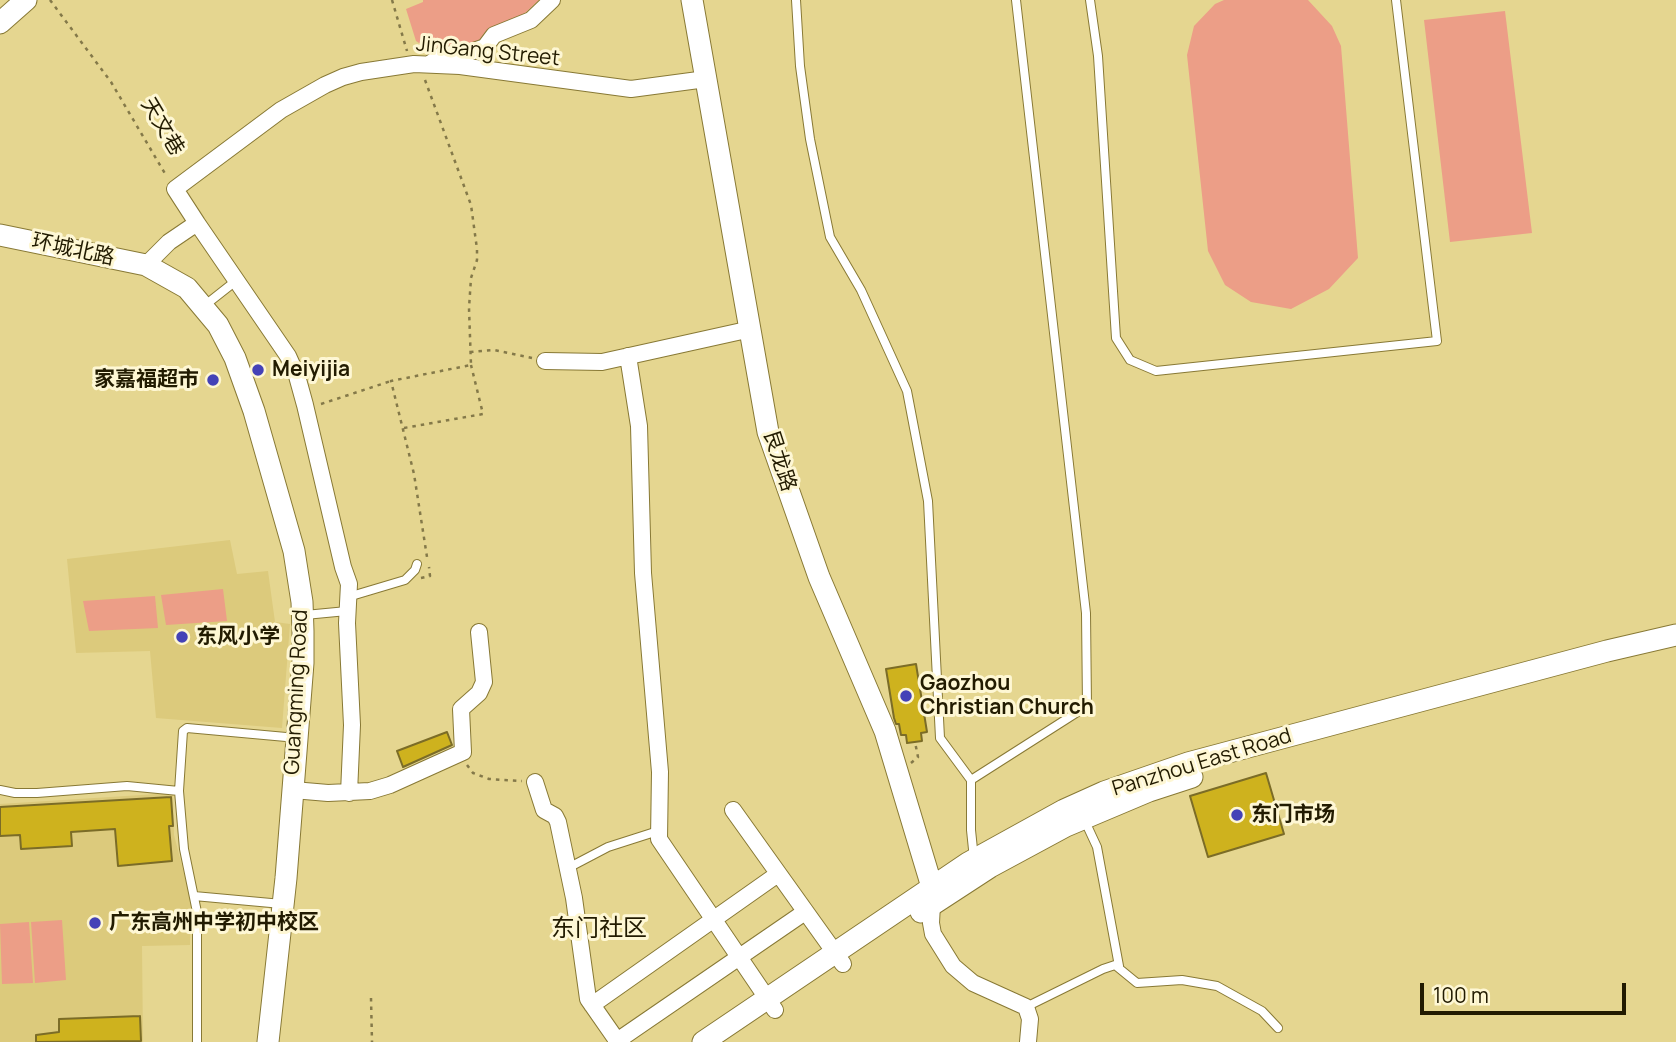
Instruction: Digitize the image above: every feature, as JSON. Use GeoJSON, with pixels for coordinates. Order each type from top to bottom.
{"type":"FeatureCollection","features":[{"type":"Feature","properties":{"kind":"street"},"geometry":{"type":"LineString","coordinates":[[0,23],[26,0]]}},
{"type":"Feature","properties":{"kind":"street"},"geometry":{"type":"LineString","coordinates":[[420,64],[442,55],[468,53],[485,47],[494,35],[531,20],[552,0]]}},
{"type":"Feature","properties":{"kind":"street","name":"艮龙路"},"geometry":{"type":"LineString","coordinates":[[692,0],[768,432],[819,577],[885,731],[932,895]]}},
{"type":"Feature","properties":{"kind":"street","name":"JinGang Street"},"geometry":{"type":"LineString","coordinates":[[175,189],[281,110],[325,85],[361,72],[420,64],[460,66],[631,89],[706,79]]}},
{"type":"Feature","properties":{"kind":"street","name":"天文巷"},"geometry":{"type":"LineString","coordinates":[[175,189],[288,356],[297,376],[349,581],[352,703],[349,793]]}},
{"type":"Feature","properties":{"kind":"street"},"geometry":{"type":"LineString","coordinates":[[146,265],[169,242],[197,223]]}},
{"type":"Feature","properties":{"kind":"street","name":"环城北路"},"geometry":{"type":"LineString","coordinates":[[0,235],[146,265]]}},
{"type":"Feature","properties":{"kind":"street","name":"Guangming Road"},"geometry":{"type":"LineString","coordinates":[[146,265],[187,288],[218,325],[235,358],[287,522],[298,575],[303,663],[284,905],[268,1042]]}},
{"type":"Feature","properties":{"kind":"street"},"geometry":{"type":"LineString","coordinates":[[545,360],[602,362],[751,329]]}},
{"type":"Feature","properties":{"kind":"street"},"geometry":{"type":"LineString","coordinates":[[628,356],[640,433],[643,573],[660,772],[660,842],[771,1004]]}},
{"type":"Feature","properties":{"kind":"street"},"geometry":{"type":"LineString","coordinates":[[293,790],[349,793],[370,791],[390,785],[463,752],[461,709],[479,693],[484,682],[479,632]]}},
{"type":"Feature","properties":{"kind":"street","name":"Panzhou East Road"},"geometry":{"type":"LineString","coordinates":[[704,1042],[771,1004],[976,868],[1148,775],[1544,667],[1676,635]]}},
{"type":"Feature","properties":{"kind":"street","name":"Panzhou East Road"},"geometry":{"type":"LineString","coordinates":[[1079,812],[1186,778],[1588,667],[1676,648]]}},
{"type":"Feature","properties":{"kind":"street"},"geometry":{"type":"LineString","coordinates":[[535,782],[544,810],[555,815],[558,820],[588,996],[617,1041],[805,912]]}},
{"type":"Feature","properties":{"kind":"street"},"geometry":{"type":"LineString","coordinates":[[733,810],[839,959]]}},
{"type":"Feature","properties":{"kind":"street"},"geometry":{"type":"LineString","coordinates":[[592,1005],[778,874]]}},
{"type":"Feature","properties":{"kind":"street"},"geometry":{"type":"LineString","coordinates":[[932,895],[933,934],[953,966],[973,983],[1026,1007],[1030,1019],[1028,1042]]}},
{"type":"Feature","properties":{"kind":"street","name":"Panzhou East Road"},"geometry":{"type":"LineString","coordinates":[[728,1042],[771,1004]]}},
{"type":"Feature","properties":{"kind":"lane"},"geometry":{"type":"LineString","coordinates":[[796,0],[800,66],[810,139],[830,237],[861,290],[907,391],[928,501],[940,738],[971,780],[971,830],[976,868]]}},
{"type":"Feature","properties":{"kind":"lane"},"geometry":{"type":"LineString","coordinates":[[971,780],[1087,706],[1086,613],[1016,0]]}},
{"type":"Feature","properties":{"kind":"lane"},"geometry":{"type":"LineString","coordinates":[[1090,0],[1098,56],[1116,338],[1130,360],[1156,371],[1437,341],[1396,0]]}},
{"type":"Feature","properties":{"kind":"lane"},"geometry":{"type":"LineString","coordinates":[[204,306],[237,280]]}},
{"type":"Feature","properties":{"kind":"lane"},"geometry":{"type":"LineString","coordinates":[[302,615],[348,604],[400,583],[411,576],[417,564]]}},
{"type":"Feature","properties":{"kind":"lane"},"geometry":{"type":"LineString","coordinates":[[197,1042],[197,912],[184,849],[179,791],[184,729],[297,738]]}},
{"type":"Feature","properties":{"kind":"lane"},"geometry":{"type":"LineString","coordinates":[[0,790],[26,793],[127,786],[179,791]]}},
{"type":"Feature","properties":{"kind":"lane"},"geometry":{"type":"LineString","coordinates":[[1079,812],[1097,846],[1119,966],[1137,983],[1182,981],[1217,986],[1262,1011],[1279,1028]]}},
{"type":"Feature","properties":{"kind":"lane"},"geometry":{"type":"LineString","coordinates":[[568,868],[608,846],[658,831]]}},
{"type":"Feature","properties":{"kind":"lane"},"geometry":{"type":"LineString","coordinates":[[194,896],[284,905]]}},
{"type":"Feature","properties":{"kind":"lane"},"geometry":{"type":"LineString","coordinates":[[1026,1007],[1102,969],[1119,966]]}},
{"type":"Feature","properties":{"kind":"path","name":"天文巷"},"geometry":{"type":"LineString","coordinates":[[50,0],[111,82],[175,189]]}},
{"type":"Feature","properties":{"kind":"path"},"geometry":{"type":"LineString","coordinates":[[391,0],[420,64],[471,205],[477,260],[471,278],[470,352],[483,414],[404,428]]}},
{"type":"Feature","properties":{"kind":"path"},"geometry":{"type":"LineString","coordinates":[[470,352],[494,350],[545,360]]}},
{"type":"Feature","properties":{"kind":"path"},"geometry":{"type":"LineString","coordinates":[[305,408],[345,398],[391,381],[471,365]]}},
{"type":"Feature","properties":{"kind":"path"},"geometry":{"type":"LineString","coordinates":[[391,381],[414,474],[430,576],[400,583]]}},
{"type":"Feature","properties":{"kind":"path"},"geometry":{"type":"LineString","coordinates":[[915,742],[918,757]]}},
{"type":"Feature","properties":{"kind":"path"},"geometry":{"type":"LineString","coordinates":[[463,752],[470,770],[477,775],[505,781],[535,782]]}},
{"type":"Feature","properties":{"kind":"path"},"geometry":{"type":"LineString","coordinates":[[371,998],[372,1042]]}},
{"type":"Feature","properties":{"kind":"shaded area"},"geometry":{"type":"Polygon","coordinates":[[[423,0],[539,0],[524,14],[471,49],[462,49],[435,47],[430,42],[422,45],[416,41],[406,9],[423,0]]]}},
{"type":"Feature","properties":{"kind":"shaded area"},"geometry":{"type":"Polygon","coordinates":[[[1224,0],[1308,0],[1332,26],[1341,46],[1358,258],[1329,289],[1291,309],[1251,302],[1225,285],[1208,251],[1187,55],[1194,26],[1215,4],[1224,0]]]}},
{"type":"Feature","properties":{"kind":"shaded area"},"geometry":{"type":"Polygon","coordinates":[[[1505,11],[1532,233],[1450,242],[1424,20],[1505,11]]]}},
{"type":"Feature","properties":{"kind":"shaded area","name":"东风小学"},"geometry":{"type":"Polygon","coordinates":[[[230,540],[237,574],[268,571],[275,622],[290,624],[282,728],[156,718],[150,651],[76,653],[67,559],[230,540]]]}},
{"type":"Feature","properties":{"kind":"shaded area"},"geometry":{"type":"Polygon","coordinates":[[[223,589],[227,621],[166,625],[161,595],[223,589]]]}},
{"type":"Feature","properties":{"kind":"shaded area"},"geometry":{"type":"Polygon","coordinates":[[[155,596],[158,628],[89,631],[83,601],[155,596]]]}},
{"type":"Feature","properties":{"kind":"shaded area","name":"广东高州中学初中校区"},"geometry":{"type":"Polygon","coordinates":[[[173,793],[174,835],[191,900],[190,945],[142,946],[143,1042],[0,1042],[0,804],[173,793]]]}},
{"type":"Feature","properties":{"kind":"shaded area"},"geometry":{"type":"Polygon","coordinates":[[[62,920],[66,980],[35,983],[31,922],[62,920]]]}},
{"type":"Feature","properties":{"kind":"shaded area"},"geometry":{"type":"Polygon","coordinates":[[[29,922],[33,983],[2,984],[0,924],[29,922]]]}},
{"type":"Feature","properties":{"kind":"building","name":"Gaozhou Christian Church"},"geometry":{"type":"Polygon","coordinates":[[[916,664],[927,732],[921,733],[922,741],[907,743],[906,735],[901,735],[899,724],[896,724],[894,718],[886,669],[916,664]]]}},
{"type":"Feature","properties":{"kind":"building"},"geometry":{"type":"Polygon","coordinates":[[[447,732],[452,745],[403,767],[397,751],[447,732]]]}},
{"type":"Feature","properties":{"kind":"building","name":"东门市场"},"geometry":{"type":"Polygon","coordinates":[[[1266,773],[1284,834],[1208,857],[1190,796],[1266,773]]]}},
{"type":"Feature","properties":{"kind":"building"},"geometry":{"type":"Polygon","coordinates":[[[171,797],[173,826],[169,826],[172,861],[118,866],[115,829],[71,832],[72,846],[21,849],[20,835],[0,836],[0,807],[171,797]]]}},
{"type":"Feature","properties":{"kind":"building"},"geometry":{"type":"Polygon","coordinates":[[[140,1016],[141,1041],[36,1042],[36,1035],[59,1032],[59,1019],[140,1016]]]}},
{"type":"Feature","properties":{"kind":"place","name":"Meiyijia"},"geometry":{"type":"Point","coordinates":[258,370]}},
{"type":"Feature","properties":{"kind":"place","name":"家嘉福超市"},"geometry":{"type":"Point","coordinates":[213,380]}},
{"type":"Feature","properties":{"kind":"place","name":"东风小学"},"geometry":{"type":"Point","coordinates":[182,637]}},
{"type":"Feature","properties":{"kind":"place","name":"Gaozhou Christian Church"},"geometry":{"type":"Point","coordinates":[906,696]}},
{"type":"Feature","properties":{"kind":"place","name":"东门市场"},"geometry":{"type":"Point","coordinates":[1237,815]}},
{"type":"Feature","properties":{"kind":"place","name":"广东高州中学初中校区"},"geometry":{"type":"Point","coordinates":[95,923]}},
{"type":"Feature","properties":{"kind":"district","name":"东门社区"},"geometry":{"type":"Point","coordinates":[599,929]}}]}
